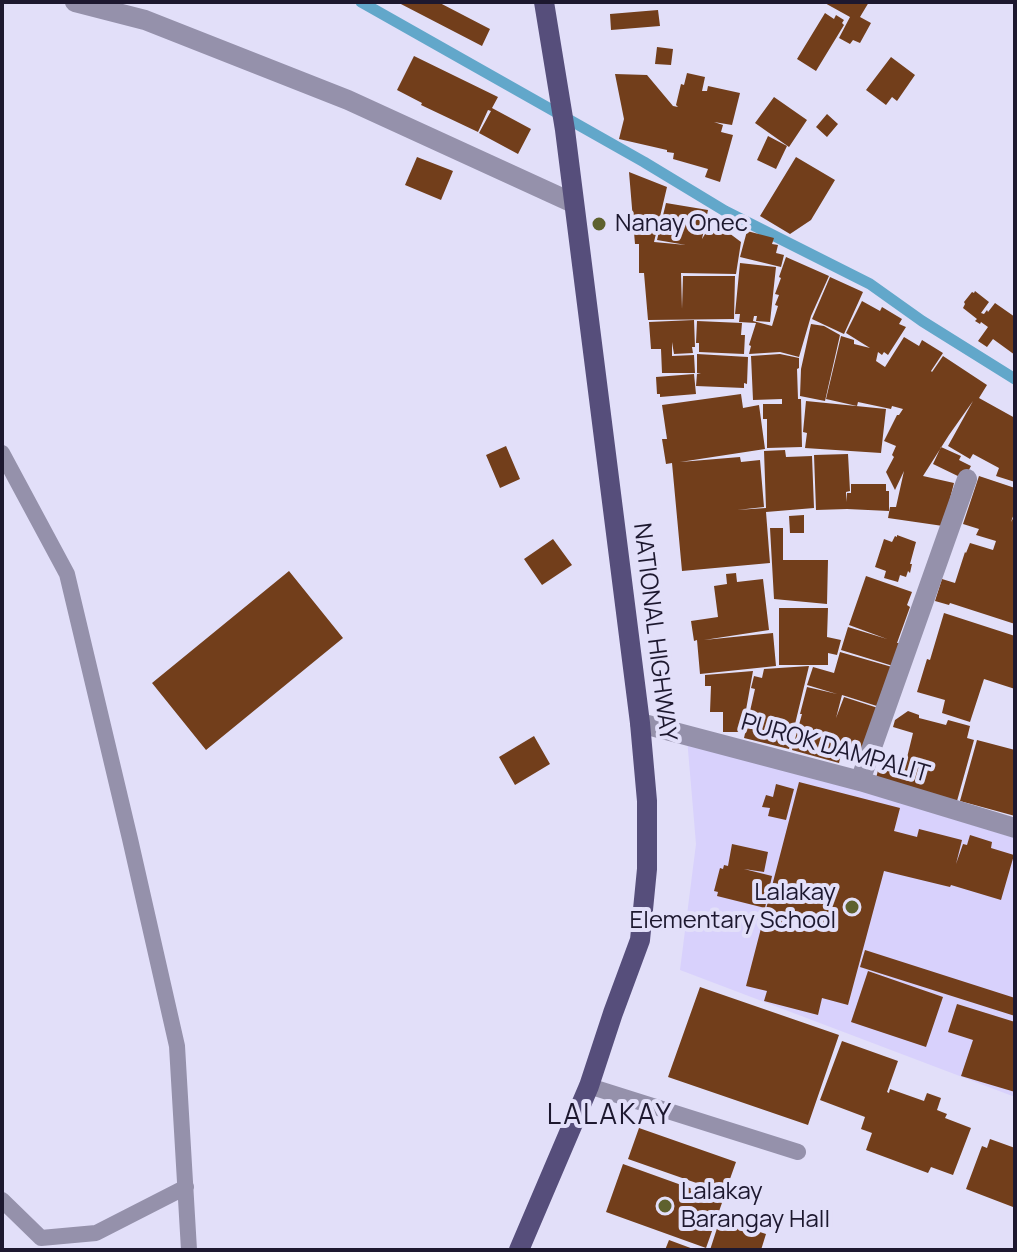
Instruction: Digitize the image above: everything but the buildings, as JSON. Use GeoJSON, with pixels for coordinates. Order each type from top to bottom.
{"type":"FeatureCollection","features":[{"type":"Feature","properties":{"kind":"main road","name":"NATIONAL HIGHWAY"},"geometry":{"type":"LineString","coordinates":[[519,1250],[589,1086],[640,940],[647,869],[647,801],[640,723],[565,130],[544,2]]}},
{"type":"Feature","properties":{"kind":"street"},"geometry":{"type":"LineString","coordinates":[[75,2],[145,20],[348,100],[573,203]]}},
{"type":"Feature","properties":{"kind":"street"},"geometry":{"type":"LineString","coordinates":[[860,781],[967,479]]}},
{"type":"Feature","properties":{"kind":"street","name":"PUROK DAMPALIT"},"geometry":{"type":"LineString","coordinates":[[640,723],[860,781],[1015,828]]}},
{"type":"Feature","properties":{"kind":"lane"},"geometry":{"type":"LineString","coordinates":[[2,453],[67,574],[177,1046],[189,1250]]}},
{"type":"Feature","properties":{"kind":"lane"},"geometry":{"type":"LineString","coordinates":[[589,1086],[798,1152]]}},
{"type":"Feature","properties":{"kind":"lane"},"geometry":{"type":"LineString","coordinates":[[2,1200],[41,1238],[96,1233],[186,1187]]}},
{"type":"Feature","properties":{"kind":"shaded area","name":"Lalakay Elementary School"},"geometry":{"type":"Polygon","coordinates":[[[687,738],[1015,838],[1015,1097],[680,970],[696,844],[687,738]]]}},
{"type":"Feature","properties":{"kind":"waterway"},"geometry":{"type":"LineString","coordinates":[[361,2],[725,211],[870,284],[922,321],[1015,379]]}},
{"type":"Feature","properties":{"kind":"place","name":"Nanay Onec"},"geometry":{"type":"Point","coordinates":[599,224]}},
{"type":"Feature","properties":{"kind":"place","name":"Lalakay Elementary School"},"geometry":{"type":"Point","coordinates":[852,907]}},
{"type":"Feature","properties":{"kind":"place","name":"Lalakay Barangay Hall"},"geometry":{"type":"Point","coordinates":[665,1206]}},
{"type":"Feature","properties":{"kind":"district","name":"LALAKAY"},"geometry":{"type":"Point","coordinates":[610,1116]}}]}
